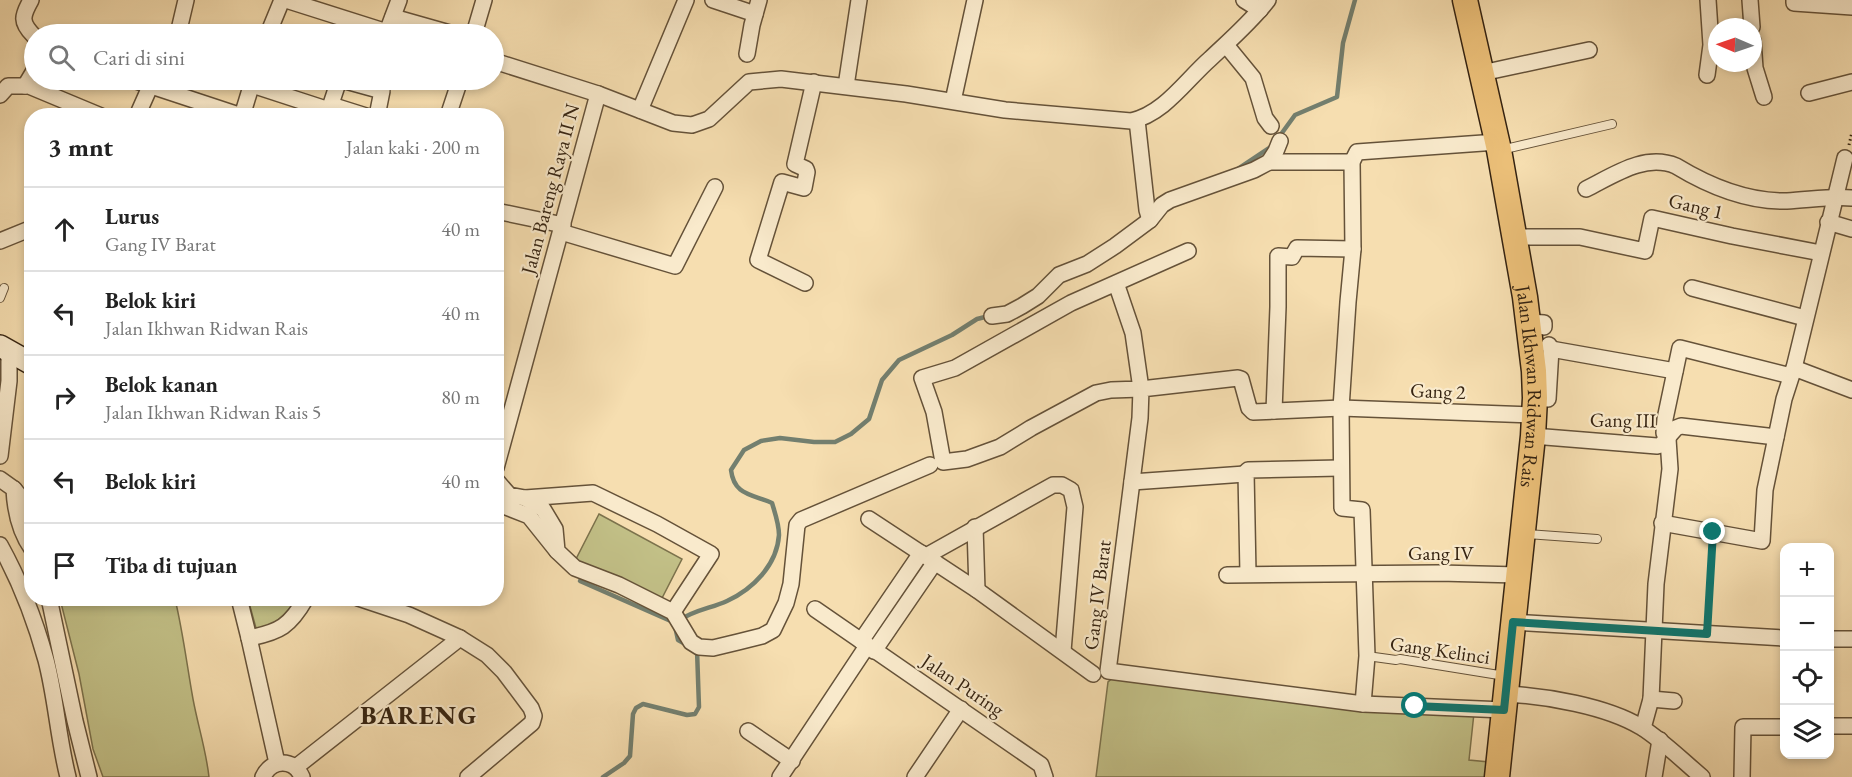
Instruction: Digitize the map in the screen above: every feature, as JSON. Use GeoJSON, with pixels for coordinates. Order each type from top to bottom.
{"type":"FeatureCollection","features":[{"type":"Feature","properties":{"kind":"main road","name":"Jalan Ikhwan Ridwan Rais"},"geometry":{"type":"LineString","coordinates":[[1465,0],[1537,324],[1534,417],[1497,777]]}},
{"type":"Feature","properties":{"kind":"street"},"geometry":{"type":"LineString","coordinates":[[25,24],[23,20],[24,13],[31,0]]}},
{"type":"Feature","properties":{"kind":"street"},"geometry":{"type":"LineString","coordinates":[[180,24],[186,0]]}},
{"type":"Feature","properties":{"kind":"street"},"geometry":{"type":"LineString","coordinates":[[273,24],[284,0],[361,24]]}},
{"type":"Feature","properties":{"kind":"street"},"geometry":{"type":"LineString","coordinates":[[390,24],[399,0]]}},
{"type":"Feature","properties":{"kind":"street"},"geometry":{"type":"LineString","coordinates":[[477,24],[484,0]]}},
{"type":"Feature","properties":{"kind":"street"},"geometry":{"type":"LineString","coordinates":[[640,111],[686,0]]}},
{"type":"Feature","properties":{"kind":"street"},"geometry":{"type":"LineString","coordinates":[[713,0],[757,7],[747,54]]}},
{"type":"Feature","properties":{"kind":"street"},"geometry":{"type":"LineString","coordinates":[[846,86],[859,0]]}},
{"type":"Feature","properties":{"kind":"street"},"geometry":{"type":"LineString","coordinates":[[953,101],[975,0]]}},
{"type":"Feature","properties":{"kind":"street"},"geometry":{"type":"LineString","coordinates":[[504,64],[598,94],[673,123],[692,125],[709,119],[748,82],[781,79],[1054,116],[1119,121],[1137,120],[1166,102],[1264,5],[1244,0]]}},
{"type":"Feature","properties":{"kind":"street"},"geometry":{"type":"LineString","coordinates":[[1707,75],[1711,45],[1708,0]]}},
{"type":"Feature","properties":{"kind":"street"},"geometry":{"type":"LineString","coordinates":[[1750,0],[1751,18]]}},
{"type":"Feature","properties":{"kind":"street"},"geometry":{"type":"LineString","coordinates":[[1794,0],[1794,3],[1818,2],[1852,7]]}},
{"type":"Feature","properties":{"kind":"street"},"geometry":{"type":"LineString","coordinates":[[393,17],[418,24]]}},
{"type":"Feature","properties":{"kind":"street"},"geometry":{"type":"LineString","coordinates":[[1226,45],[1253,78],[1265,118],[1271,126]]}},
{"type":"Feature","properties":{"kind":"street"},"geometry":{"type":"LineString","coordinates":[[1482,73],[1589,50]]}},
{"type":"Feature","properties":{"kind":"street"},"geometry":{"type":"LineString","coordinates":[[1756,72],[1764,97]]}},
{"type":"Feature","properties":{"kind":"street"},"geometry":{"type":"LineString","coordinates":[[805,283],[758,260],[782,182],[804,188],[806,169],[795,164],[814,82]]}},
{"type":"Feature","properties":{"kind":"street"},"geometry":{"type":"LineString","coordinates":[[1809,93],[1852,82]]}},
{"type":"Feature","properties":{"kind":"street"},"geometry":{"type":"LineString","coordinates":[[0,95],[8,86],[24,86]]}},
{"type":"Feature","properties":{"kind":"street"},"geometry":{"type":"LineString","coordinates":[[35,90],[81,108]]}},
{"type":"Feature","properties":{"kind":"street"},"geometry":{"type":"LineString","coordinates":[[141,108],[149,90]]}},
{"type":"Feature","properties":{"kind":"street"},"geometry":{"type":"LineString","coordinates":[[171,90],[220,108]]}},
{"type":"Feature","properties":{"kind":"street"},"geometry":{"type":"LineString","coordinates":[[245,108],[250,90]]}},
{"type":"Feature","properties":{"kind":"street"},"geometry":{"type":"LineString","coordinates":[[275,90],[324,108]]}},
{"type":"Feature","properties":{"kind":"street"},"geometry":{"type":"LineString","coordinates":[[330,108],[337,90]]}},
{"type":"Feature","properties":{"kind":"street"},"geometry":{"type":"LineString","coordinates":[[378,90],[382,91],[379,108]]}},
{"type":"Feature","properties":{"kind":"street"},"geometry":{"type":"LineString","coordinates":[[451,108],[457,90]]}},
{"type":"Feature","properties":{"kind":"street","name":"Jalan Bareng Raya II N"},"geometry":{"type":"LineString","coordinates":[[504,439],[598,94]]}},
{"type":"Feature","properties":{"kind":"street"},"geometry":{"type":"LineString","coordinates":[[1137,120],[1148,216]]}},
{"type":"Feature","properties":{"kind":"street"},"geometry":{"type":"LineString","coordinates":[[1269,162],[1280,141]]}},
{"type":"Feature","properties":{"kind":"street"},"geometry":{"type":"LineString","coordinates":[[1363,704],[1367,656],[1362,510],[1342,508],[1340,468],[1341,408],[1353,249],[1352,162],[1357,152],[1482,144],[1498,146]]}},
{"type":"Feature","properties":{"kind":"street"},"geometry":{"type":"LineString","coordinates":[[1662,523],[1762,540],[1765,490],[1784,399],[1845,158]]}},
{"type":"Feature","properties":{"kind":"street"},"geometry":{"type":"LineString","coordinates":[[1586,189],[1641,163],[1654,161],[1668,162],[1726,191],[1770,201],[1835,196],[1852,198]]}},
{"type":"Feature","properties":{"kind":"street"},"geometry":{"type":"LineString","coordinates":[[992,316],[1007,314],[1022,306],[1038,296],[1059,275],[1087,264],[1115,246],[1148,216],[1170,200],[1254,170],[1269,162],[1352,162]]}},
{"type":"Feature","properties":{"kind":"street"},"geometry":{"type":"LineString","coordinates":[[504,213],[562,228],[675,266],[715,187]]}},
{"type":"Feature","properties":{"kind":"street","name":"Gang 1"},"geometry":{"type":"LineString","coordinates":[[1516,237],[1580,237],[1645,251],[1652,218],[1821,253]]}},
{"type":"Feature","properties":{"kind":"street"},"geometry":{"type":"LineString","coordinates":[[1828,222],[1852,229]]}},
{"type":"Feature","properties":{"kind":"street"},"geometry":{"type":"LineString","coordinates":[[1,240],[24,233]]}},
{"type":"Feature","properties":{"kind":"street"},"geometry":{"type":"LineString","coordinates":[[1274,411],[1278,256],[1292,257],[1297,248],[1353,249]]}},
{"type":"Feature","properties":{"kind":"street"},"geometry":{"type":"LineString","coordinates":[[1188,251],[1071,303],[955,368],[922,378],[934,412],[943,462],[967,459],[1000,447],[1096,393],[1111,390],[1141,389],[1238,378],[1241,379],[1250,411],[1341,408]]}},
{"type":"Feature","properties":{"kind":"street","name":"Gang IV Barat"},"geometry":{"type":"LineString","coordinates":[[1116,283],[1133,333],[1141,389],[1140,418],[1108,671],[1363,704],[1506,694],[1557,700],[1618,717],[1643,729],[1660,740],[1702,777]]}},
{"type":"Feature","properties":{"kind":"street"},"geometry":{"type":"LineString","coordinates":[[1692,288],[1805,318]]}},
{"type":"Feature","properties":{"kind":"street"},"geometry":{"type":"LineString","coordinates":[[1534,417],[1548,399],[1550,347],[1676,371]]}},
{"type":"Feature","properties":{"kind":"street"},"geometry":{"type":"LineString","coordinates":[[1643,729],[1651,699],[1656,584],[1670,469],[1668,438],[1664,433],[1665,419],[1680,348],[1792,372],[1852,390]]}},
{"type":"Feature","properties":{"kind":"street"},"geometry":{"type":"LineString","coordinates":[[4,349],[24,360]]}},
{"type":"Feature","properties":{"kind":"street"},"geometry":{"type":"LineString","coordinates":[[0,456],[9,381],[4,349]]}},
{"type":"Feature","properties":{"kind":"street","name":"Gang 2"},"geometry":{"type":"LineString","coordinates":[[1341,408],[1534,417]]}},
{"type":"Feature","properties":{"kind":"street","name":"Gang III"},"geometry":{"type":"LineString","coordinates":[[1534,417],[1657,446],[1661,445],[1676,428],[1682,426],[1776,436]]}},
{"type":"Feature","properties":{"kind":"street"},"geometry":{"type":"LineString","coordinates":[[504,506],[529,516],[575,568],[619,585],[673,612],[691,642],[713,648],[762,636],[773,630],[786,603],[791,584],[798,525],[801,520],[930,465]]}},
{"type":"Feature","properties":{"kind":"street"},"geometry":{"type":"LineString","coordinates":[[1132,482],[1245,474],[1248,470],[1340,468]]}},
{"type":"Feature","properties":{"kind":"street"},"geometry":{"type":"LineString","coordinates":[[1245,474],[1248,574]]}},
{"type":"Feature","properties":{"kind":"street"},"geometry":{"type":"LineString","coordinates":[[0,479],[14,489],[24,501]]}},
{"type":"Feature","properties":{"kind":"street"},"geometry":{"type":"LineString","coordinates":[[780,777],[927,557],[975,527],[1053,485],[1062,485],[1071,490],[1075,507],[1063,651]]}},
{"type":"Feature","properties":{"kind":"street"},"geometry":{"type":"LineString","coordinates":[[14,489],[15,508],[24,536]]}},
{"type":"Feature","properties":{"kind":"street"},"geometry":{"type":"LineString","coordinates":[[504,489],[509,495],[525,498],[593,493],[657,524],[711,554],[673,612]]}},
{"type":"Feature","properties":{"kind":"street"},"geometry":{"type":"LineString","coordinates":[[525,498],[543,509],[555,529],[557,550]]}},
{"type":"Feature","properties":{"kind":"street"},"geometry":{"type":"LineString","coordinates":[[869,519],[977,590],[1093,674]]}},
{"type":"Feature","properties":{"kind":"street"},"geometry":{"type":"LineString","coordinates":[[975,527],[977,590]]}},
{"type":"Feature","properties":{"kind":"street"},"geometry":{"type":"LineString","coordinates":[[0,544],[24,587]]}},
{"type":"Feature","properties":{"kind":"street","name":"Gang IV"},"geometry":{"type":"LineString","coordinates":[[1227,575],[1439,573],[1518,575]]}},
{"type":"Feature","properties":{"kind":"street"},"geometry":{"type":"LineString","coordinates":[[31,606],[46,661],[68,777]]}},
{"type":"Feature","properties":{"kind":"street"},"geometry":{"type":"LineString","coordinates":[[51,606],[89,777]]}},
{"type":"Feature","properties":{"kind":"street"},"geometry":{"type":"LineString","coordinates":[[241,606],[277,763]]}},
{"type":"Feature","properties":{"kind":"street"},"geometry":{"type":"LineString","coordinates":[[249,639],[270,634],[290,622],[301,606]]}},
{"type":"Feature","properties":{"kind":"street"},"geometry":{"type":"LineString","coordinates":[[382,606],[409,615],[460,638],[487,655],[504,672],[531,708],[534,716],[532,723],[468,777]]}},
{"type":"Feature","properties":{"kind":"street","name":"Jalan Puring"},"geometry":{"type":"LineString","coordinates":[[815,609],[961,709],[1043,771]]}},
{"type":"Feature","properties":{"kind":"street"},"geometry":{"type":"LineString","coordinates":[[1513,622],[1780,638]]}},
{"type":"Feature","properties":{"kind":"street"},"geometry":{"type":"LineString","coordinates":[[263,777],[271,766],[277,763],[290,764],[298,772],[460,638]]}},
{"type":"Feature","properties":{"kind":"street"},"geometry":{"type":"LineString","coordinates":[[1834,639],[1852,639]]}},
{"type":"Feature","properties":{"kind":"street"},"geometry":{"type":"LineString","coordinates":[[1651,699],[1674,701]]}},
{"type":"Feature","properties":{"kind":"street"},"geometry":{"type":"LineString","coordinates":[[915,777],[961,709]]}},
{"type":"Feature","properties":{"kind":"street"},"geometry":{"type":"LineString","coordinates":[[1834,726],[1852,726]]}},
{"type":"Feature","properties":{"kind":"street"},"geometry":{"type":"LineString","coordinates":[[1742,777],[1743,727],[1780,727]]}},
{"type":"Feature","properties":{"kind":"street"},"geometry":{"type":"LineString","coordinates":[[748,731],[792,761]]}},
{"type":"Feature","properties":{"kind":"street"},"geometry":{"type":"LineString","coordinates":[[1654,777],[1660,740]]}},
{"type":"Feature","properties":{"kind":"lane"},"geometry":{"type":"LineString","coordinates":[[1498,146],[1612,124]]}},
{"type":"Feature","properties":{"kind":"lane"},"geometry":{"type":"LineString","coordinates":[[1271,126],[1280,141]]}},
{"type":"Feature","properties":{"kind":"lane"},"geometry":{"type":"LineString","coordinates":[[0,298],[4,288]]}},
{"type":"Feature","properties":{"kind":"lane"},"geometry":{"type":"LineString","coordinates":[[1522,533],[1597,539]]}},
{"type":"Feature","properties":{"kind":"lane","name":"Gang Kelinci"},"geometry":{"type":"LineString","coordinates":[[1367,656],[1400,659],[1506,694]]}},
{"type":"Feature","properties":{"kind":"path"},"geometry":{"type":"LineString","coordinates":[[1707,634],[1713,532]]}},
{"type":"Feature","properties":{"kind":"shaded area"},"geometry":{"type":"Polygon","coordinates":[[[599,514],[682,559],[660,602],[575,561],[599,514]]]}},
{"type":"Feature","properties":{"kind":"shaded area"},"geometry":{"type":"Polygon","coordinates":[[[62,606],[177,606],[209,777],[103,777],[93,749],[79,674],[62,606]]]}},
{"type":"Feature","properties":{"kind":"shaded area"},"geometry":{"type":"Polygon","coordinates":[[[250,606],[291,606],[270,626],[259,631],[250,606]]]}},
{"type":"Feature","properties":{"kind":"shaded area"},"geometry":{"type":"Polygon","coordinates":[[[1116,675],[1474,713],[1469,760],[1489,762],[1487,777],[1096,777],[1108,682],[1116,675]]]}},
{"type":"Feature","properties":{"kind":"waterway"},"geometry":{"type":"LineString","coordinates":[[1279,137],[1295,115],[1337,97],[1343,43],[1355,0]]}},
{"type":"Feature","properties":{"kind":"waterway"},"geometry":{"type":"LineString","coordinates":[[1239,168],[1272,146]]}},
{"type":"Feature","properties":{"kind":"waterway"},"geometry":{"type":"LineString","coordinates":[[680,620],[727,601],[746,590],[762,575],[774,556],[779,535],[772,503],[740,489],[733,478],[731,470],[744,450],[761,441],[780,438],[835,442],[851,434],[869,419],[882,380],[899,360],[952,335],[977,319],[989,316]]}},
{"type":"Feature","properties":{"kind":"waterway"},"geometry":{"type":"LineString","coordinates":[[580,581],[673,622]]}},
{"type":"Feature","properties":{"kind":"waterway"},"geometry":{"type":"LineString","coordinates":[[675,626],[678,640],[687,645]]}},
{"type":"Feature","properties":{"kind":"waterway"},"geometry":{"type":"LineString","coordinates":[[603,777],[624,763],[630,756],[633,714],[636,708],[643,704],[687,715],[695,714],[699,707],[697,650]]}},
{"type":"Feature","properties":{"kind":"district","name":"BARENG"},"geometry":{"type":"Point","coordinates":[419,715]}},
{"type":"Feature","properties":{"kind":"route"},"geometry":{"type":"LineString","coordinates":[[1415,706],[1504,710],[1513,622],[1707,634],[1713,532]]}}]}
